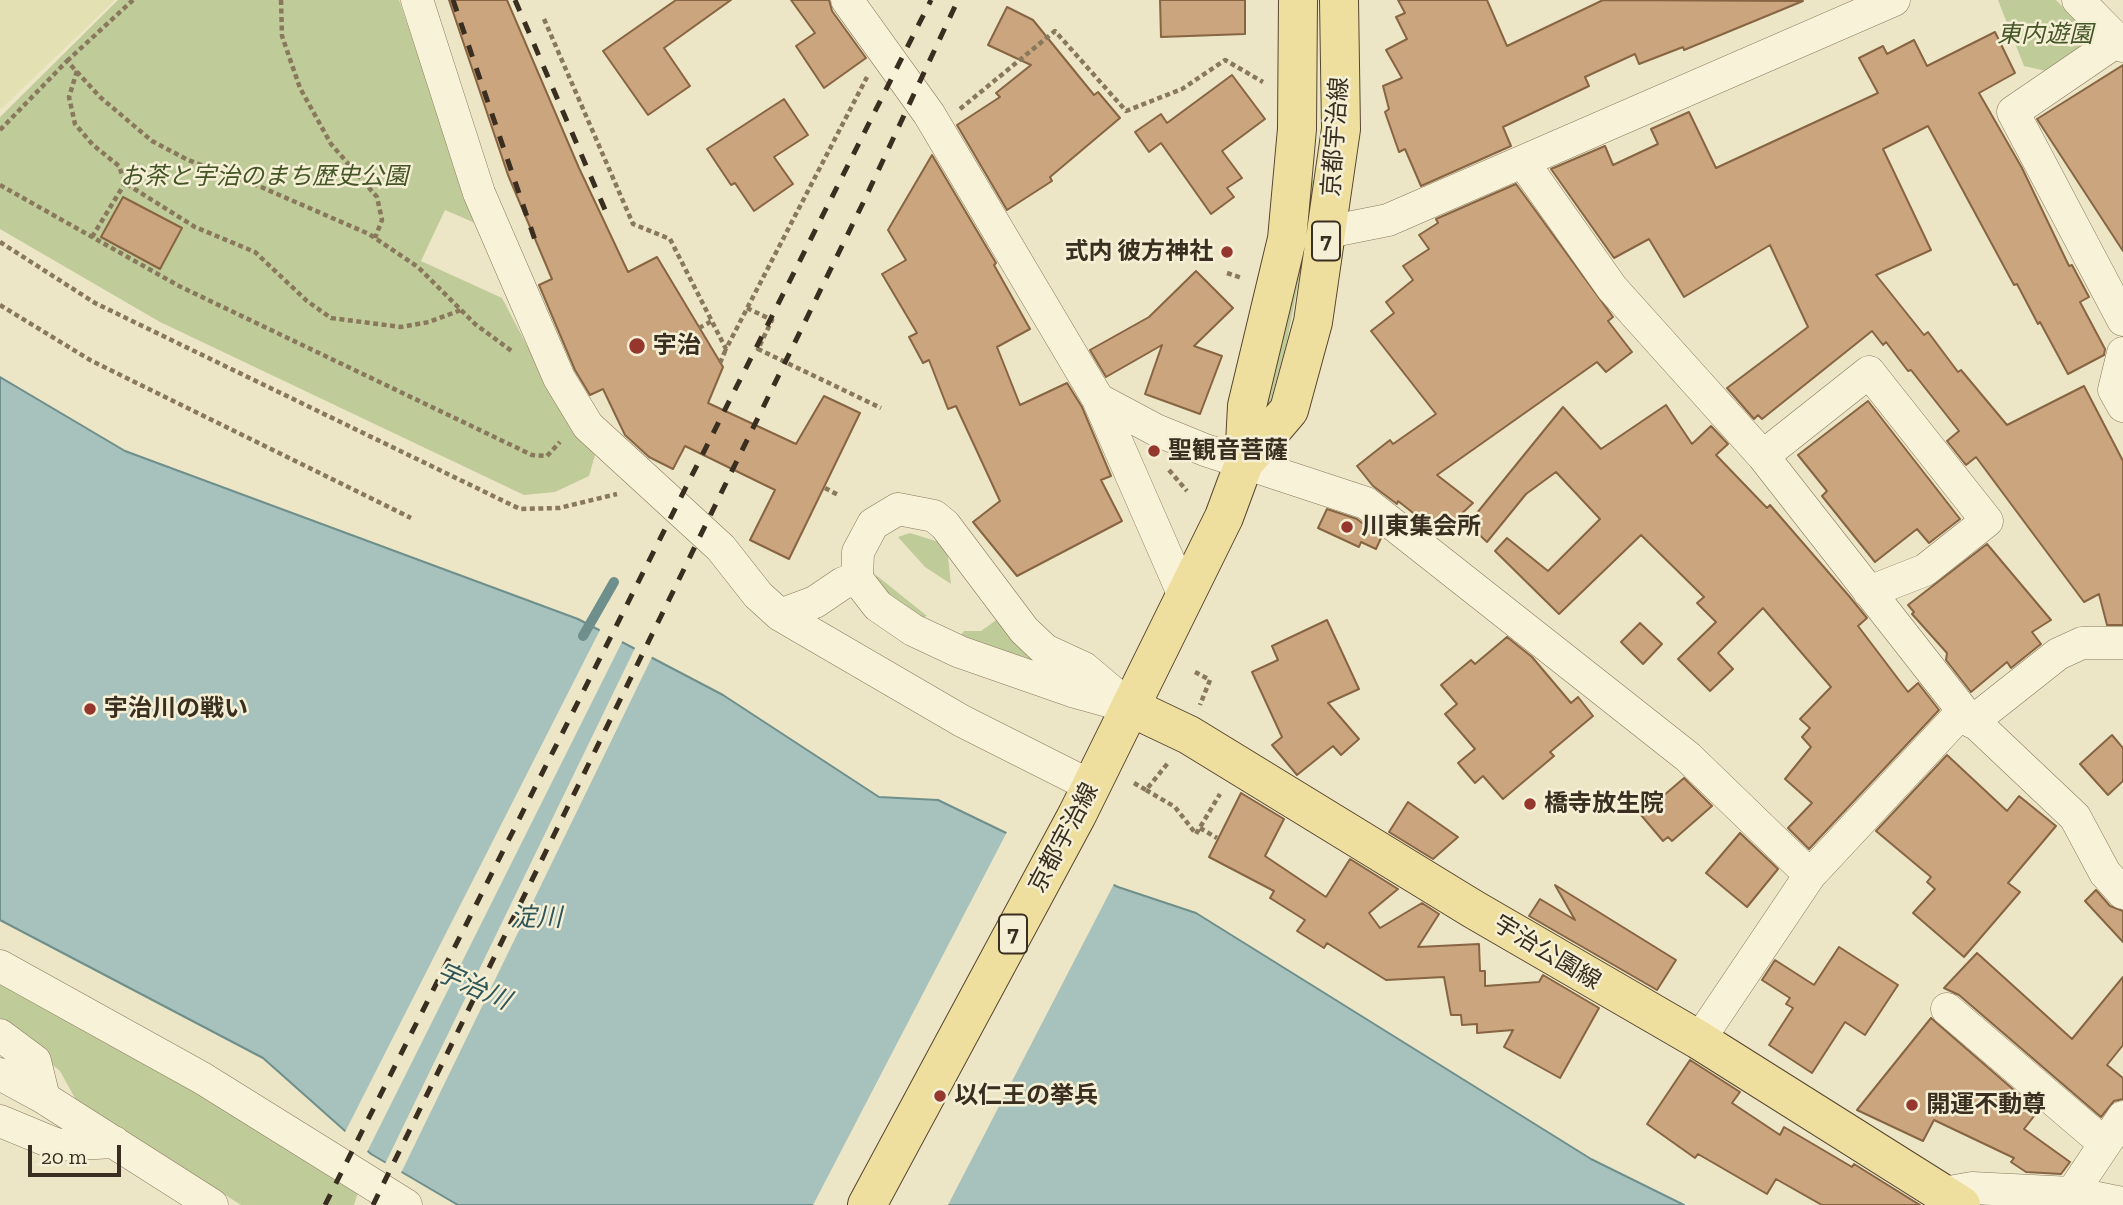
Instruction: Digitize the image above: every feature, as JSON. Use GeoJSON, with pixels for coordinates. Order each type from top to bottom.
{"type":"FeatureCollection","features":[{"type":"Feature","properties":{"kind":"main road","name":"京都宇治線"},"geometry":{"type":"LineString","coordinates":[[867,1205],[1084,800],[1224,517],[1244,463],[1247,405],[1287,239],[1297,129],[1298,0]]}},
{"type":"Feature","properties":{"kind":"main road","name":"京都宇治線"},"geometry":{"type":"LineString","coordinates":[[1244,463],[1289,410],[1313,322],[1341,129],[1339,0]]}},
{"type":"Feature","properties":{"kind":"main road","name":"宇治公園線"},"geometry":{"type":"LineString","coordinates":[[1130,707],[1189,735],[1473,909],[1699,1041],[1953,1199]]}},
{"type":"Feature","properties":{"kind":"street"},"geometry":{"type":"LineString","coordinates":[[417,0],[480,193],[559,378],[588,426],[641,478],[721,548],[758,595],[780,615],[962,721],[1084,800]]}},
{"type":"Feature","properties":{"kind":"street"},"geometry":{"type":"LineString","coordinates":[[847,0],[934,123],[1098,399],[1185,598]]}},
{"type":"Feature","properties":{"kind":"street"},"geometry":{"type":"LineString","coordinates":[[1328,232],[1388,220],[1894,0]]}},
{"type":"Feature","properties":{"kind":"street"},"geometry":{"type":"LineString","coordinates":[[2078,0],[2120,44],[2013,112],[2123,320]]}},
{"type":"Feature","properties":{"kind":"street"},"geometry":{"type":"LineString","coordinates":[[1523,162],[1612,288],[1763,456],[1968,716],[2074,817],[2105,873],[2123,893]]}},
{"type":"Feature","properties":{"kind":"street"},"geometry":{"type":"LineString","coordinates":[[2123,353],[2114,390],[2123,406]]}},
{"type":"Feature","properties":{"kind":"street"},"geometry":{"type":"LineString","coordinates":[[1763,456],[1869,372],[1987,521],[1925,570],[1870,592]]}},
{"type":"Feature","properties":{"kind":"street"},"geometry":{"type":"LineString","coordinates":[[1098,399],[1156,430],[1244,463],[1366,502],[1688,757],[1810,876]]}},
{"type":"Feature","properties":{"kind":"street"},"geometry":{"type":"LineString","coordinates":[[1128,465],[1138,438],[1156,430]]}},
{"type":"Feature","properties":{"kind":"street"},"geometry":{"type":"LineString","coordinates":[[898,509],[934,516],[945,525],[1024,630],[1045,650],[1084,668],[1130,707],[1072,691],[933,640],[878,606],[857,579],[858,552],[873,524],[898,509]]}},
{"type":"Feature","properties":{"kind":"street"},"geometry":{"type":"LineString","coordinates":[[780,615],[815,602],[842,583],[857,579]]}},
{"type":"Feature","properties":{"kind":"street"},"geometry":{"type":"LineString","coordinates":[[1699,1041],[1810,876],[1968,716],[2057,654],[2082,643],[2123,643]]}},
{"type":"Feature","properties":{"kind":"street"},"geometry":{"type":"LineString","coordinates":[[0,966],[202,1079],[406,1205]]}},
{"type":"Feature","properties":{"kind":"street"},"geometry":{"type":"LineString","coordinates":[[1947,1009],[2105,1144]]}},
{"type":"Feature","properties":{"kind":"street"},"geometry":{"type":"LineString","coordinates":[[0,1035],[35,1061],[44,1098]]}},
{"type":"Feature","properties":{"kind":"street"},"geometry":{"type":"LineString","coordinates":[[0,1074],[44,1098],[212,1205]]}},
{"type":"Feature","properties":{"kind":"street"},"geometry":{"type":"LineString","coordinates":[[2072,1193],[2123,1117]]}},
{"type":"Feature","properties":{"kind":"street"},"geometry":{"type":"LineString","coordinates":[[0,1122],[58,1145],[114,1142]]}},
{"type":"Feature","properties":{"kind":"street"},"geometry":{"type":"LineString","coordinates":[[1953,1199],[1972,1188],[2072,1193],[2123,1203]]}},
{"type":"Feature","properties":{"kind":"path"},"geometry":{"type":"LineString","coordinates":[[0,130],[67,61],[132,0]]}},
{"type":"Feature","properties":{"kind":"path"},"geometry":{"type":"LineString","coordinates":[[281,0],[282,36],[300,88],[331,144],[377,197],[382,220],[375,238]]}},
{"type":"Feature","properties":{"kind":"path"},"geometry":{"type":"LineString","coordinates":[[544,19],[633,224],[670,239],[726,349]]}},
{"type":"Feature","properties":{"kind":"path"},"geometry":{"type":"LineString","coordinates":[[934,123],[965,106],[1055,31],[1126,111],[1182,89],[1225,60],[1267,85]]}},
{"type":"Feature","properties":{"kind":"path"},"geometry":{"type":"LineString","coordinates":[[720,363],[881,48]]}},
{"type":"Feature","properties":{"kind":"path"},"geometry":{"type":"LineString","coordinates":[[67,61],[100,97],[152,141],[188,160],[261,187],[375,238],[418,267],[461,310],[519,356],[559,378]]}},
{"type":"Feature","properties":{"kind":"path"},"geometry":{"type":"LineString","coordinates":[[77,71],[69,97],[75,124],[93,145],[119,166],[125,183],[195,227],[255,252],[307,301],[331,318],[401,327],[429,322],[461,310]]}},
{"type":"Feature","properties":{"kind":"path"},"geometry":{"type":"LineString","coordinates":[[92,237],[125,183]]}},
{"type":"Feature","properties":{"kind":"path"},"geometry":{"type":"LineString","coordinates":[[0,185],[179,286],[532,455],[547,456],[560,442]]}},
{"type":"Feature","properties":{"kind":"path"},"geometry":{"type":"LineString","coordinates":[[0,242],[95,303],[520,509],[559,508],[618,494],[641,478]]}},
{"type":"Feature","properties":{"kind":"path"},"geometry":{"type":"LineString","coordinates":[[1227,273],[1238,276]]}},
{"type":"Feature","properties":{"kind":"path"},"geometry":{"type":"LineString","coordinates":[[0,306],[90,360],[411,517]]}},
{"type":"Feature","properties":{"kind":"path"},"geometry":{"type":"LineString","coordinates":[[747,308],[772,320],[758,349],[881,408]]}},
{"type":"Feature","properties":{"kind":"path"},"geometry":{"type":"LineString","coordinates":[[699,328],[712,321]]}},
{"type":"Feature","properties":{"kind":"path"},"geometry":{"type":"LineString","coordinates":[[1171,472],[1186,491]]}},
{"type":"Feature","properties":{"kind":"path"},"geometry":{"type":"LineString","coordinates":[[824,488],[840,496]]}},
{"type":"Feature","properties":{"kind":"path"},"geometry":{"type":"LineString","coordinates":[[1195,672],[1210,680],[1196,715]]}},
{"type":"Feature","properties":{"kind":"path"},"geometry":{"type":"LineString","coordinates":[[1146,790],[1171,760]]}},
{"type":"Feature","properties":{"kind":"path"},"geometry":{"type":"LineString","coordinates":[[1134,783],[1175,807],[1196,834],[1224,786]]}},
{"type":"Feature","properties":{"kind":"path"},"geometry":{"type":"LineString","coordinates":[[1200,828],[1217,838]]}},
{"type":"Feature","properties":{"kind":"shaded area"},"geometry":{"type":"Polygon","coordinates":[[[0,0],[115,0],[0,110],[0,0]]]}},
{"type":"Feature","properties":{"kind":"green space","name":"お茶と宇治のまち歴史公園"},"geometry":{"type":"Polygon","coordinates":[[[118,0],[399,0],[475,223],[445,210],[421,261],[502,298],[569,425],[595,455],[589,476],[555,492],[524,495],[160,322],[0,229],[0,117],[118,0]]]}},
{"type":"Feature","properties":{"kind":"green space","name":"東内遊園"},"geometry":{"type":"Polygon","coordinates":[[[1998,0],[2056,0],[2084,29],[2086,47],[2046,71],[2024,66],[1998,0]]]}},
{"type":"Feature","properties":{"kind":"green space"},"geometry":{"type":"Polygon","coordinates":[[[1311,179],[1314,181],[1305,248],[1287,341],[1265,421],[1260,421],[1276,370],[1311,179]]]}},
{"type":"Feature","properties":{"kind":"green space"},"geometry":{"type":"Polygon","coordinates":[[[910,533],[939,542],[948,557],[951,584],[925,567],[898,537],[910,533]]]}},
{"type":"Feature","properties":{"kind":"green space"},"geometry":{"type":"Polygon","coordinates":[[[876,575],[927,616],[922,618],[878,591],[876,575]]]}},
{"type":"Feature","properties":{"kind":"green space"},"geometry":{"type":"Polygon","coordinates":[[[999,618],[1069,676],[1022,656],[993,651],[959,638],[964,631],[981,631],[999,618]]]}},
{"type":"Feature","properties":{"kind":"green space"},"geometry":{"type":"Polygon","coordinates":[[[0,975],[360,1186],[354,1205],[241,1205],[76,1100],[60,1071],[0,1022],[0,975]]]}},
{"type":"Feature","properties":{"kind":"water","name":"淀川"},"geometry":{"type":"Polygon","coordinates":[[[0,377],[125,451],[578,619],[723,695],[879,797],[938,800],[1118,887],[1196,913],[1591,1159],[1684,1205],[458,1205],[371,1154],[263,1058],[0,920],[0,377]]]}},
{"type":"Feature","properties":{"kind":"pier"},"geometry":{"type":"Polygon","coordinates":[[[601,628],[623,640],[366,1154],[344,1134],[601,628]]]}},
{"type":"Feature","properties":{"kind":"pier"},"geometry":{"type":"Polygon","coordinates":[[[636,646],[653,655],[400,1175],[384,1166],[636,646]]]}},
{"type":"Feature","properties":{"kind":"pier"},"geometry":{"type":"Polygon","coordinates":[[[1008,830],[1115,882],[948,1205],[813,1205],[1008,830]]]}},
{"type":"Feature","properties":{"kind":"building"},"geometry":{"type":"Polygon","coordinates":[[[449,0],[507,0],[579,168],[628,272],[657,257],[723,367],[708,403],[796,444],[824,396],[860,413],[789,559],[750,540],[775,490],[685,446],[673,469],[649,457],[625,435],[603,389],[590,395],[575,370],[539,285],[552,279],[508,175],[449,0]]]}},
{"type":"Feature","properties":{"kind":"building"},"geometry":{"type":"Polygon","coordinates":[[[676,0],[731,0],[664,48],[690,86],[648,115],[603,51],[676,0]]]}},
{"type":"Feature","properties":{"kind":"building"},"geometry":{"type":"Polygon","coordinates":[[[791,0],[829,0],[832,11],[866,58],[824,88],[796,46],[815,33],[791,0]]]}},
{"type":"Feature","properties":{"kind":"building"},"geometry":{"type":"Polygon","coordinates":[[[1160,0],[1245,0],[1245,34],[1161,37],[1160,0]]]}},
{"type":"Feature","properties":{"kind":"building"},"geometry":{"type":"Polygon","coordinates":[[[1398,0],[1487,0],[1507,46],[1603,0],[1803,1],[1684,50],[1683,47],[1639,64],[1635,54],[1585,77],[1589,86],[1503,127],[1511,146],[1421,186],[1405,149],[1399,152],[1385,112],[1389,109],[1383,86],[1402,78],[1386,50],[1407,39],[1396,17],[1405,13],[1398,0]]]}},
{"type":"Feature","properties":{"kind":"building"},"geometry":{"type":"Polygon","coordinates":[[[1007,7],[1033,20],[1094,95],[1098,92],[1120,118],[1050,177],[1052,181],[1007,210],[957,125],[1000,97],[996,93],[1031,65],[988,45],[1007,7]]]}},
{"type":"Feature","properties":{"kind":"building"},"geometry":{"type":"Polygon","coordinates":[[[1995,32],[2015,73],[1979,93],[2022,168],[2069,266],[2072,265],[2089,297],[2080,302],[2105,349],[2104,355],[2068,374],[2017,284],[2014,285],[1928,126],[1883,149],[1931,250],[1876,275],[1924,335],[1928,332],[1958,372],[1961,370],[2007,425],[2084,386],[2123,461],[2123,625],[2107,625],[2099,594],[2084,602],[1976,457],[1966,465],[1947,441],[1959,431],[1911,370],[1908,371],[1886,342],[1883,345],[1872,331],[1762,419],[1758,415],[1754,419],[1727,388],[1808,327],[1770,245],[1684,297],[1649,239],[1614,258],[1551,169],[1605,146],[1613,165],[1658,144],[1651,129],[1689,112],[1716,168],[1878,93],[1859,58],[1883,46],[1887,54],[1914,40],[1927,66],[1995,32]]]}},
{"type":"Feature","properties":{"kind":"building"},"geometry":{"type":"Polygon","coordinates":[[[2123,65],[2123,251],[2037,119],[2123,65]]]}},
{"type":"Feature","properties":{"kind":"building"},"geometry":{"type":"Polygon","coordinates":[[[1232,75],[1265,119],[1222,151],[1242,178],[1227,188],[1234,197],[1211,214],[1161,143],[1149,152],[1135,132],[1161,114],[1167,123],[1232,75]]]}},
{"type":"Feature","properties":{"kind":"building"},"geometry":{"type":"Polygon","coordinates":[[[784,99],[808,135],[774,157],[793,184],[754,211],[735,183],[731,185],[707,149],[784,99]]]}},
{"type":"Feature","properties":{"kind":"building"},"geometry":{"type":"Polygon","coordinates":[[[932,155],[996,263],[994,265],[1030,329],[997,347],[1020,405],[1067,383],[1082,407],[1111,476],[1101,480],[1122,521],[1017,576],[973,522],[1000,501],[956,406],[948,409],[929,360],[923,363],[909,337],[917,333],[882,274],[906,260],[888,230],[932,155]]]}},
{"type":"Feature","properties":{"kind":"building"},"geometry":{"type":"Polygon","coordinates":[[[1516,184],[1613,317],[1608,321],[1632,352],[1606,372],[1597,362],[1437,475],[1473,503],[1440,534],[1398,501],[1397,504],[1373,486],[1357,466],[1390,440],[1393,444],[1436,414],[1371,331],[1394,313],[1386,302],[1413,280],[1403,266],[1429,249],[1419,235],[1438,223],[1436,219],[1516,184]]]}},
{"type":"Feature","properties":{"kind":"building"},"geometry":{"type":"Polygon","coordinates":[[[123,197],[182,228],[160,269],[101,237],[123,197]]]}},
{"type":"Feature","properties":{"kind":"building"},"geometry":{"type":"Polygon","coordinates":[[[1196,271],[1233,308],[1194,346],[1222,356],[1200,414],[1145,394],[1162,345],[1106,377],[1090,350],[1149,317],[1196,271]]]}},
{"type":"Feature","properties":{"kind":"building"},"geometry":{"type":"Polygon","coordinates":[[[1868,401],[1960,519],[1929,543],[1917,529],[1875,562],[1822,496],[1827,491],[1798,455],[1868,401]]]}},
{"type":"Feature","properties":{"kind":"building"},"geometry":{"type":"Polygon","coordinates":[[[1666,405],[1692,444],[1711,426],[1728,444],[1716,455],[1767,508],[1770,505],[1867,618],[1858,626],[1908,692],[1918,683],[1939,710],[1809,849],[1788,828],[1812,803],[1785,779],[1811,747],[1802,737],[1810,728],[1800,719],[1831,687],[1763,608],[1718,653],[1733,669],[1710,691],[1678,659],[1716,622],[1697,603],[1704,597],[1641,535],[1559,614],[1495,551],[1507,538],[1548,571],[1600,519],[1556,472],[1526,494],[1487,542],[1468,524],[1563,407],[1601,449],[1666,405]]]}},
{"type":"Feature","properties":{"kind":"building"},"geometry":{"type":"Polygon","coordinates":[[[1327,509],[1357,519],[1381,538],[1376,549],[1361,542],[1359,547],[1318,528],[1327,509]]]}},
{"type":"Feature","properties":{"kind":"building"},"geometry":{"type":"Polygon","coordinates":[[[1987,544],[2051,620],[2032,632],[2041,644],[2011,668],[2007,662],[1971,692],[1946,660],[1947,653],[1912,614],[1914,612],[1908,605],[1987,544]]]}},
{"type":"Feature","properties":{"kind":"building"},"geometry":{"type":"Polygon","coordinates":[[[1327,620],[1359,689],[1328,703],[1359,739],[1341,755],[1333,746],[1297,775],[1272,745],[1282,737],[1252,672],[1278,660],[1272,646],[1327,620]]]}},
{"type":"Feature","properties":{"kind":"building"},"geometry":{"type":"Polygon","coordinates":[[[1640,623],[1662,644],[1643,664],[1621,642],[1640,623]]]}},
{"type":"Feature","properties":{"kind":"building"},"geometry":{"type":"Polygon","coordinates":[[[1507,637],[1532,657],[1571,703],[1578,697],[1593,716],[1550,752],[1554,756],[1503,799],[1483,776],[1475,783],[1458,763],[1475,749],[1445,714],[1457,704],[1441,685],[1471,660],[1475,664],[1507,637]]]}},
{"type":"Feature","properties":{"kind":"building"},"geometry":{"type":"Polygon","coordinates":[[[2112,735],[2123,748],[2123,781],[2108,795],[2080,764],[2112,735]]]}},
{"type":"Feature","properties":{"kind":"building"},"geometry":{"type":"Polygon","coordinates":[[[1947,755],[2007,811],[2019,796],[2056,826],[2008,883],[2020,892],[1964,957],[1913,913],[1935,889],[1927,882],[1931,877],[1876,831],[1947,755]]]}},
{"type":"Feature","properties":{"kind":"building"},"geometry":{"type":"Polygon","coordinates":[[[1684,778],[1712,806],[1672,841],[1668,837],[1663,841],[1641,815],[1684,778]]]}},
{"type":"Feature","properties":{"kind":"building"},"geometry":{"type":"Polygon","coordinates":[[[1241,793],[1284,819],[1265,856],[1326,897],[1350,859],[1398,889],[1369,913],[1380,928],[1422,903],[1439,914],[1418,947],[1479,944],[1480,971],[1485,971],[1485,986],[1539,982],[1543,975],[1599,1008],[1560,1078],[1504,1047],[1513,1030],[1477,1033],[1477,1024],[1462,1025],[1461,1015],[1451,1015],[1444,977],[1386,980],[1327,943],[1324,948],[1297,931],[1305,920],[1270,898],[1274,891],[1209,857],[1241,793]]]}},
{"type":"Feature","properties":{"kind":"building"},"geometry":{"type":"Polygon","coordinates":[[[1408,802],[1458,837],[1433,859],[1389,832],[1408,802]]]}},
{"type":"Feature","properties":{"kind":"building"},"geometry":{"type":"Polygon","coordinates":[[[1740,833],[1778,869],[1747,907],[1706,873],[1740,833]]]}},
{"type":"Feature","properties":{"kind":"building"},"geometry":{"type":"Polygon","coordinates":[[[1555,885],[1676,960],[1657,990],[1529,916],[1540,899],[1575,920],[1555,885]]]}},
{"type":"Feature","properties":{"kind":"building"},"geometry":{"type":"Polygon","coordinates":[[[2096,890],[2110,906],[2123,911],[2123,942],[2085,901],[2096,890]]]}},
{"type":"Feature","properties":{"kind":"building"},"geometry":{"type":"Polygon","coordinates":[[[1839,947],[1898,985],[1865,1035],[1845,1022],[1812,1073],[1769,1045],[1793,1008],[1786,1004],[1790,998],[1762,980],[1775,960],[1814,985],[1839,947]]]}},
{"type":"Feature","properties":{"kind":"building"},"geometry":{"type":"Polygon","coordinates":[[[1977,953],[2072,1039],[2123,977],[2123,1045],[2107,1065],[2123,1078],[2123,1099],[2114,1101],[2101,1117],[1959,995],[1944,988],[1977,953]]]}},
{"type":"Feature","properties":{"kind":"building"},"geometry":{"type":"Polygon","coordinates":[[[1931,1018],[2038,1111],[2024,1129],[2070,1162],[2061,1174],[2026,1172],[2011,1162],[2014,1158],[1934,1120],[1923,1141],[1857,1110],[1931,1018]]]}},
{"type":"Feature","properties":{"kind":"building"},"geometry":{"type":"Polygon","coordinates":[[[1690,1060],[1740,1092],[1732,1103],[1780,1135],[1784,1127],[1852,1167],[1854,1164],[1920,1205],[1822,1205],[1776,1179],[1767,1194],[1698,1154],[1695,1158],[1647,1124],[1690,1060]]]}},
{"type":"Feature","properties":{"kind":"waterway"},"geometry":{"type":"LineString","coordinates":[[583,636],[614,582]]}},
{"type":"Feature","properties":{"kind":"railway"},"geometry":{"type":"LineString","coordinates":[[453,0],[536,243]]}},
{"type":"Feature","properties":{"kind":"railway"},"geometry":{"type":"LineString","coordinates":[[515,0],[606,212]]}},
{"type":"Feature","properties":{"kind":"railway"},"geometry":{"type":"LineString","coordinates":[[325,1205],[931,0]]}},
{"type":"Feature","properties":{"kind":"railway"},"geometry":{"type":"LineString","coordinates":[[373,1205],[863,203],[958,0]]}},
{"type":"Feature","properties":{"kind":"place","name":"式内 彼方神社"},"geometry":{"type":"Point","coordinates":[1227,252]}},
{"type":"Feature","properties":{"kind":"place","name":"宇治"},"geometry":{"type":"Point","coordinates":[637,346]}},
{"type":"Feature","properties":{"kind":"place","name":"聖観音菩薩"},"geometry":{"type":"Point","coordinates":[1154,451]}},
{"type":"Feature","properties":{"kind":"place","name":"川東集会所"},"geometry":{"type":"Point","coordinates":[1347,527]}},
{"type":"Feature","properties":{"kind":"place","name":"宇治川の戦い"},"geometry":{"type":"Point","coordinates":[90,709]}},
{"type":"Feature","properties":{"kind":"place","name":"橋寺放生院"},"geometry":{"type":"Point","coordinates":[1530,804]}},
{"type":"Feature","properties":{"kind":"place","name":"以仁王の挙兵"},"geometry":{"type":"Point","coordinates":[940,1096]}},
{"type":"Feature","properties":{"kind":"place","name":"開運不動尊"},"geometry":{"type":"Point","coordinates":[1912,1105]}},
{"type":"Feature","properties":{"kind":"water label","name":"宇治川"},"geometry":{"type":"Point","coordinates":[473,987]}}]}
